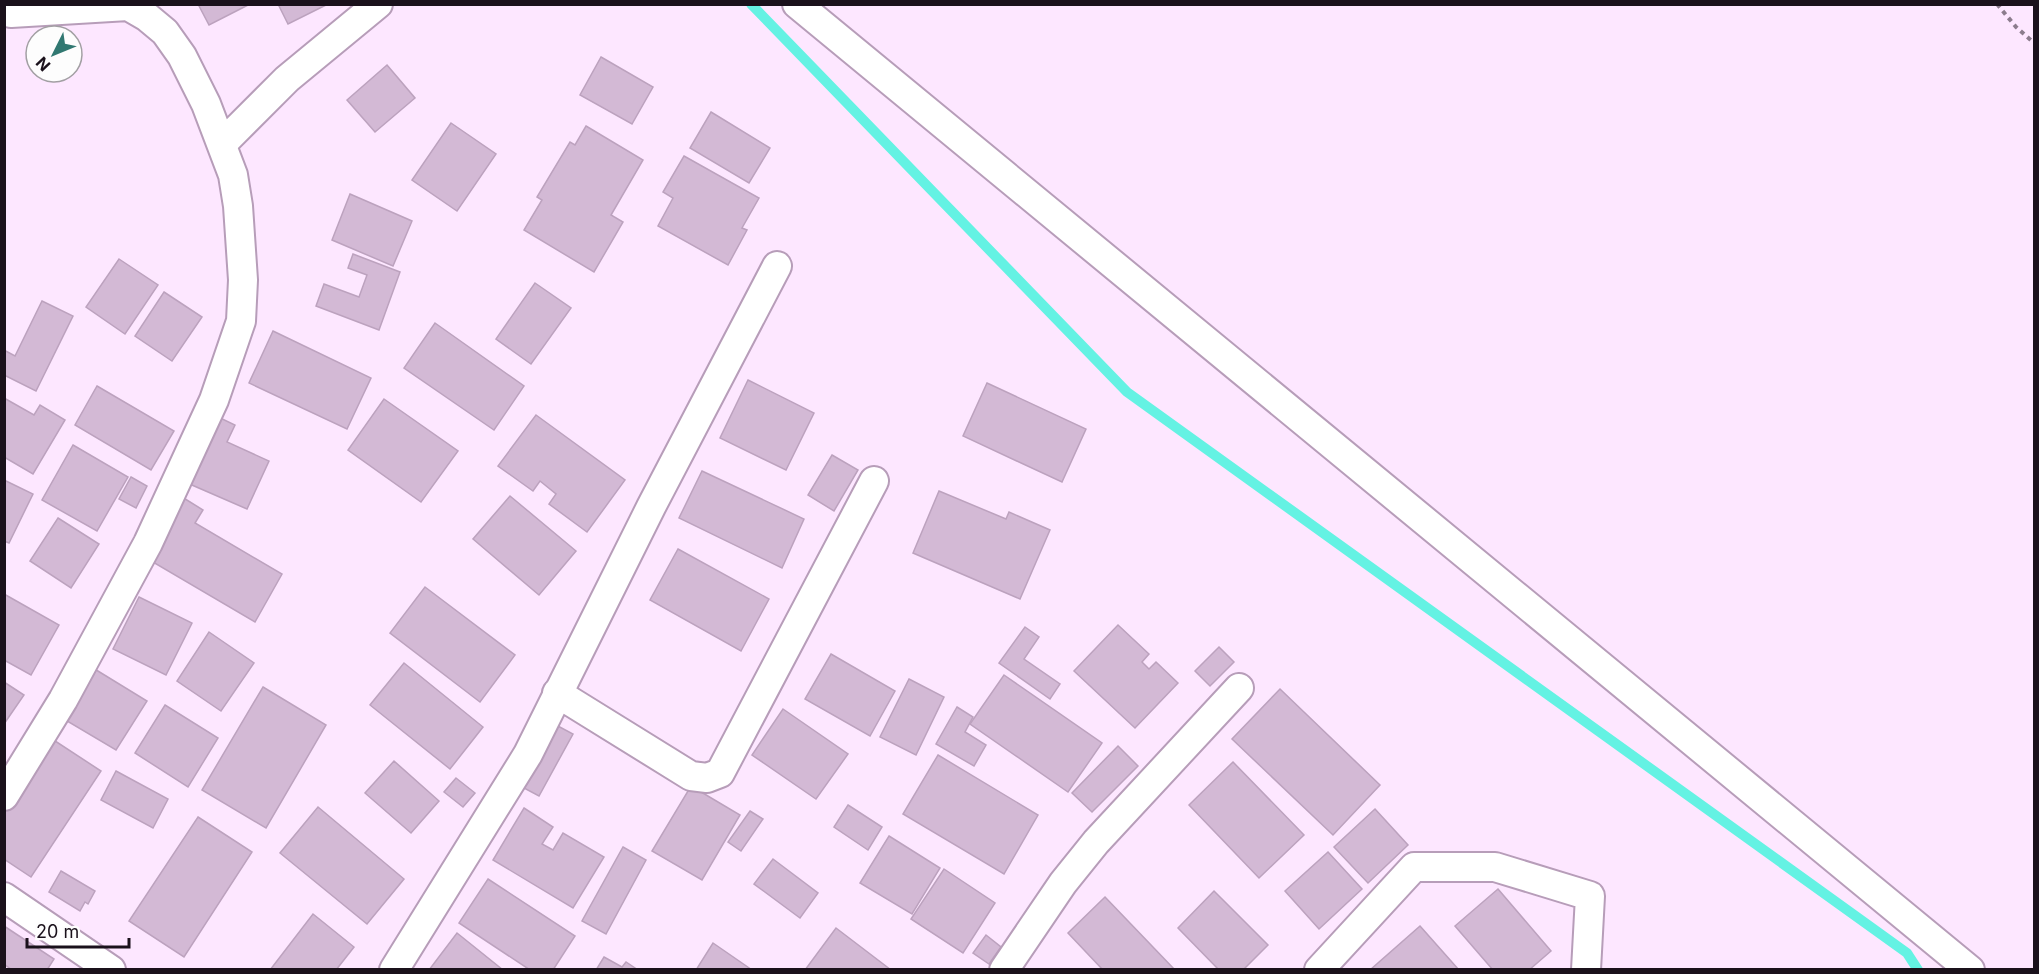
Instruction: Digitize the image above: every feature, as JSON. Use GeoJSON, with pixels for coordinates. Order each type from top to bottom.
{"type":"FeatureCollection","features":[{"type":"Feature","properties":{"kind":"street"},"geometry":{"type":"LineString","coordinates":[[222,144],[287,79],[378,4]]}},
{"type":"Feature","properties":{"kind":"street"},"geometry":{"type":"LineString","coordinates":[[797,4],[1971,969]]}},
{"type":"Feature","properties":{"kind":"street"},"geometry":{"type":"LineString","coordinates":[[4,796],[63,700],[148,543],[214,400],[242,321],[243,280],[238,206],[233,175],[222,144],[182,56],[165,32],[147,17],[128,6],[11,13]]}},
{"type":"Feature","properties":{"kind":"street"},"geometry":{"type":"LineString","coordinates":[[394,969],[528,754],[656,496],[777,266]]}},
{"type":"Feature","properties":{"kind":"street"},"geometry":{"type":"LineString","coordinates":[[557,693],[691,776],[707,778],[720,772],[874,481]]}},
{"type":"Feature","properties":{"kind":"street"},"geometry":{"type":"LineString","coordinates":[[1004,969],[1063,883],[1096,842],[1239,688]]}},
{"type":"Feature","properties":{"kind":"street"},"geometry":{"type":"LineString","coordinates":[[1319,969],[1414,867],[1495,867],[1590,896],[1586,969]]}},
{"type":"Feature","properties":{"kind":"street"},"geometry":{"type":"LineString","coordinates":[[4,897],[111,969]]}},
{"type":"Feature","properties":{"kind":"path"},"geometry":{"type":"LineString","coordinates":[[1997,4],[2016,27],[2034,43]]}},
{"type":"Feature","properties":{"kind":"building"},"geometry":{"type":"Polygon","coordinates":[[[198,4],[250,4],[209,25],[198,4]]]}},
{"type":"Feature","properties":{"kind":"building"},"geometry":{"type":"Polygon","coordinates":[[[278,4],[328,4],[288,24],[278,4]]]}},
{"type":"Feature","properties":{"kind":"building"},"geometry":{"type":"Polygon","coordinates":[[[601,57],[653,87],[632,124],[580,95],[601,57]]]}},
{"type":"Feature","properties":{"kind":"building"},"geometry":{"type":"Polygon","coordinates":[[[387,65],[415,98],[375,132],[347,100],[387,65]]]}},
{"type":"Feature","properties":{"kind":"building"},"geometry":{"type":"Polygon","coordinates":[[[711,112],[770,148],[749,183],[690,148],[711,112]]]}},
{"type":"Feature","properties":{"kind":"building"},"geometry":{"type":"Polygon","coordinates":[[[451,123],[496,154],[457,211],[412,180],[451,123]]]}},
{"type":"Feature","properties":{"kind":"building"},"geometry":{"type":"Polygon","coordinates":[[[586,126],[643,160],[611,215],[623,222],[594,272],[524,230],[542,200],[537,197],[570,142],[575,145],[586,126]]]}},
{"type":"Feature","properties":{"kind":"building"},"geometry":{"type":"Polygon","coordinates":[[[684,156],[759,198],[742,228],[747,230],[728,265],[658,226],[673,198],[663,192],[684,156]]]}},
{"type":"Feature","properties":{"kind":"building"},"geometry":{"type":"Polygon","coordinates":[[[350,194],[412,221],[393,266],[332,240],[350,194]]]}},
{"type":"Feature","properties":{"kind":"building"},"geometry":{"type":"Polygon","coordinates":[[[353,254],[400,272],[379,330],[316,306],[324,284],[359,297],[367,275],[348,268],[353,254]]]}},
{"type":"Feature","properties":{"kind":"building"},"geometry":{"type":"Polygon","coordinates":[[[119,259],[158,285],[125,334],[86,307],[119,259]]]}},
{"type":"Feature","properties":{"kind":"building"},"geometry":{"type":"Polygon","coordinates":[[[535,283],[571,308],[531,364],[496,339],[535,283]]]}},
{"type":"Feature","properties":{"kind":"building"},"geometry":{"type":"Polygon","coordinates":[[[164,292],[202,317],[172,361],[135,336],[164,292]]]}},
{"type":"Feature","properties":{"kind":"building"},"geometry":{"type":"Polygon","coordinates":[[[42,301],[73,316],[36,391],[4,375],[4,350],[15,356],[42,301]]]}},
{"type":"Feature","properties":{"kind":"building"},"geometry":{"type":"Polygon","coordinates":[[[435,323],[524,386],[494,430],[404,368],[435,323]]]}},
{"type":"Feature","properties":{"kind":"building"},"geometry":{"type":"Polygon","coordinates":[[[273,331],[371,378],[347,429],[249,383],[273,331]]]}},
{"type":"Feature","properties":{"kind":"building"},"geometry":{"type":"Polygon","coordinates":[[[748,380],[814,413],[786,470],[720,438],[748,380]]]}},
{"type":"Feature","properties":{"kind":"building"},"geometry":{"type":"Polygon","coordinates":[[[987,383],[1086,429],[1062,482],[963,436],[987,383]]]}},
{"type":"Feature","properties":{"kind":"building"},"geometry":{"type":"Polygon","coordinates":[[[97,386],[174,431],[151,470],[75,425],[97,386]]]}},
{"type":"Feature","properties":{"kind":"building"},"geometry":{"type":"Polygon","coordinates":[[[4,398],[34,415],[40,405],[65,420],[33,474],[4,457],[4,398]]]}},
{"type":"Feature","properties":{"kind":"building"},"geometry":{"type":"Polygon","coordinates":[[[384,399],[458,451],[421,502],[348,450],[384,399]]]}},
{"type":"Feature","properties":{"kind":"building"},"geometry":{"type":"Polygon","coordinates":[[[214,415],[235,425],[227,442],[269,461],[247,509],[185,482],[214,415]]]}},
{"type":"Feature","properties":{"kind":"building"},"geometry":{"type":"Polygon","coordinates":[[[536,415],[625,480],[587,532],[549,504],[556,494],[540,481],[533,491],[498,466],[536,415]]]}},
{"type":"Feature","properties":{"kind":"building"},"geometry":{"type":"Polygon","coordinates":[[[73,445],[128,477],[97,531],[42,500],[73,445]]]}},
{"type":"Feature","properties":{"kind":"building"},"geometry":{"type":"Polygon","coordinates":[[[832,455],[858,470],[834,511],[808,495],[832,455]]]}},
{"type":"Feature","properties":{"kind":"building"},"geometry":{"type":"Polygon","coordinates":[[[702,471],[804,519],[782,568],[679,518],[702,471]]]}},
{"type":"Feature","properties":{"kind":"building"},"geometry":{"type":"Polygon","coordinates":[[[131,477],[147,486],[136,508],[119,499],[131,477]]]}},
{"type":"Feature","properties":{"kind":"building"},"geometry":{"type":"Polygon","coordinates":[[[4,480],[33,494],[9,543],[4,541],[4,480]]]}},
{"type":"Feature","properties":{"kind":"building"},"geometry":{"type":"Polygon","coordinates":[[[939,491],[1006,519],[1009,512],[1050,530],[1020,599],[913,553],[939,491]]]}},
{"type":"Feature","properties":{"kind":"building"},"geometry":{"type":"Polygon","coordinates":[[[510,496],[576,551],[539,595],[473,539],[510,496]]]}},
{"type":"Feature","properties":{"kind":"building"},"geometry":{"type":"Polygon","coordinates":[[[182,497],[203,510],[195,523],[282,574],[255,622],[146,558],[182,497]]]}},
{"type":"Feature","properties":{"kind":"building"},"geometry":{"type":"Polygon","coordinates":[[[58,518],[99,544],[71,588],[30,561],[58,518]]]}},
{"type":"Feature","properties":{"kind":"building"},"geometry":{"type":"Polygon","coordinates":[[[678,549],[769,599],[741,651],[650,600],[678,549]]]}},
{"type":"Feature","properties":{"kind":"building"},"geometry":{"type":"Polygon","coordinates":[[[425,587],[515,655],[480,702],[390,633],[425,587]]]}},
{"type":"Feature","properties":{"kind":"building"},"geometry":{"type":"Polygon","coordinates":[[[4,594],[59,625],[31,675],[4,660],[4,594]]]}},
{"type":"Feature","properties":{"kind":"building"},"geometry":{"type":"Polygon","coordinates":[[[139,597],[192,623],[166,675],[113,649],[139,597]]]}},
{"type":"Feature","properties":{"kind":"building"},"geometry":{"type":"Polygon","coordinates":[[[1118,625],[1149,654],[1142,662],[1149,669],[1156,662],[1178,683],[1135,728],[1074,671],[1118,625]]]}},
{"type":"Feature","properties":{"kind":"building"},"geometry":{"type":"Polygon","coordinates":[[[1025,627],[1039,637],[1024,659],[1060,684],[1050,699],[999,663],[1025,627]]]}},
{"type":"Feature","properties":{"kind":"building"},"geometry":{"type":"Polygon","coordinates":[[[209,632],[254,663],[221,711],[177,681],[209,632]]]}},
{"type":"Feature","properties":{"kind":"building"},"geometry":{"type":"Polygon","coordinates":[[[1219,647],[1234,662],[1210,686],[1195,671],[1219,647]]]}},
{"type":"Feature","properties":{"kind":"building"},"geometry":{"type":"Polygon","coordinates":[[[831,654],[895,691],[870,736],[805,699],[831,654]]]}},
{"type":"Feature","properties":{"kind":"building"},"geometry":{"type":"Polygon","coordinates":[[[404,663],[483,727],[450,769],[370,705],[404,663]]]}},
{"type":"Feature","properties":{"kind":"building"},"geometry":{"type":"Polygon","coordinates":[[[93,668],[147,701],[116,750],[62,718],[93,668]]]}},
{"type":"Feature","properties":{"kind":"building"},"geometry":{"type":"Polygon","coordinates":[[[1004,675],[1102,743],[1068,792],[970,724],[1004,675]]]}},
{"type":"Feature","properties":{"kind":"building"},"geometry":{"type":"Polygon","coordinates":[[[909,679],[944,697],[916,755],[880,737],[909,679]]]}},
{"type":"Feature","properties":{"kind":"building"},"geometry":{"type":"Polygon","coordinates":[[[4,682],[24,695],[4,724],[4,682]]]}},
{"type":"Feature","properties":{"kind":"building"},"geometry":{"type":"Polygon","coordinates":[[[263,687],[326,725],[266,828],[202,790],[263,687]]]}},
{"type":"Feature","properties":{"kind":"building"},"geometry":{"type":"Polygon","coordinates":[[[1280,689],[1380,785],[1333,835],[1232,739],[1280,689]]]}},
{"type":"Feature","properties":{"kind":"building"},"geometry":{"type":"Polygon","coordinates":[[[165,705],[218,738],[188,787],[135,753],[165,705]]]}},
{"type":"Feature","properties":{"kind":"building"},"geometry":{"type":"Polygon","coordinates":[[[957,707],[973,717],[965,732],[986,745],[974,766],[936,744],[957,707]]]}},
{"type":"Feature","properties":{"kind":"building"},"geometry":{"type":"Polygon","coordinates":[[[783,709],[848,754],[816,799],[752,755],[783,709]]]}},
{"type":"Feature","properties":{"kind":"building"},"geometry":{"type":"Polygon","coordinates":[[[556,725],[573,734],[539,796],[522,787],[556,725]]]}},
{"type":"Feature","properties":{"kind":"building"},"geometry":{"type":"Polygon","coordinates":[[[49,737],[101,771],[31,877],[4,859],[4,804],[49,737]]]}},
{"type":"Feature","properties":{"kind":"building"},"geometry":{"type":"Polygon","coordinates":[[[1118,746],[1138,766],[1092,812],[1072,793],[1118,746]]]}},
{"type":"Feature","properties":{"kind":"building"},"geometry":{"type":"Polygon","coordinates":[[[938,755],[1038,815],[1004,874],[903,814],[938,755]]]}},
{"type":"Feature","properties":{"kind":"building"},"geometry":{"type":"Polygon","coordinates":[[[394,761],[439,801],[411,833],[365,793],[394,761]]]}},
{"type":"Feature","properties":{"kind":"building"},"geometry":{"type":"Polygon","coordinates":[[[1233,762],[1304,835],[1259,878],[1189,805],[1233,762]]]}},
{"type":"Feature","properties":{"kind":"building"},"geometry":{"type":"Polygon","coordinates":[[[116,771],[168,799],[153,828],[101,800],[116,771]]]}},
{"type":"Feature","properties":{"kind":"building"},"geometry":{"type":"Polygon","coordinates":[[[456,778],[475,793],[463,807],[444,792],[456,778]]]}},
{"type":"Feature","properties":{"kind":"building"},"geometry":{"type":"Polygon","coordinates":[[[691,786],[740,815],[702,880],[652,851],[691,786]]]}},
{"type":"Feature","properties":{"kind":"building"},"geometry":{"type":"Polygon","coordinates":[[[848,805],[882,827],[868,850],[834,827],[848,805]]]}},
{"type":"Feature","properties":{"kind":"building"},"geometry":{"type":"Polygon","coordinates":[[[318,807],[404,879],[367,924],[280,853],[318,807]]]}},
{"type":"Feature","properties":{"kind":"building"},"geometry":{"type":"Polygon","coordinates":[[[524,808],[553,827],[542,844],[553,850],[563,833],[604,857],[573,908],[493,860],[524,808]]]}},
{"type":"Feature","properties":{"kind":"building"},"geometry":{"type":"Polygon","coordinates":[[[1375,809],[1408,845],[1368,883],[1334,847],[1375,809]]]}},
{"type":"Feature","properties":{"kind":"building"},"geometry":{"type":"Polygon","coordinates":[[[750,811],[763,819],[741,851],[728,842],[750,811]]]}},
{"type":"Feature","properties":{"kind":"building"},"geometry":{"type":"Polygon","coordinates":[[[198,817],[252,852],[184,957],[129,921],[198,817]]]}},
{"type":"Feature","properties":{"kind":"building"},"geometry":{"type":"Polygon","coordinates":[[[889,836],[940,868],[912,914],[860,883],[889,836]]]}},
{"type":"Feature","properties":{"kind":"building"},"geometry":{"type":"Polygon","coordinates":[[[623,847],[646,860],[606,934],[582,921],[623,847]]]}},
{"type":"Feature","properties":{"kind":"building"},"geometry":{"type":"Polygon","coordinates":[[[1328,852],[1362,889],[1319,929],[1285,891],[1328,852]]]}},
{"type":"Feature","properties":{"kind":"building"},"geometry":{"type":"Polygon","coordinates":[[[773,859],[818,893],[800,918],[754,884],[773,859]]]}},
{"type":"Feature","properties":{"kind":"building"},"geometry":{"type":"Polygon","coordinates":[[[944,869],[995,903],[963,953],[911,919],[944,869]]]}},
{"type":"Feature","properties":{"kind":"building"},"geometry":{"type":"Polygon","coordinates":[[[61,871],[95,891],[88,904],[85,902],[80,911],[49,892],[61,871]]]}},
{"type":"Feature","properties":{"kind":"building"},"geometry":{"type":"Polygon","coordinates":[[[488,879],[575,936],[553,970],[530,970],[459,923],[488,879]]]}},
{"type":"Feature","properties":{"kind":"building"},"geometry":{"type":"Polygon","coordinates":[[[1498,889],[1551,951],[1529,970],[1493,970],[1455,926],[1498,889]]]}},
{"type":"Feature","properties":{"kind":"building"},"geometry":{"type":"Polygon","coordinates":[[[1214,891],[1268,945],[1243,970],[1219,970],[1178,928],[1214,891]]]}},
{"type":"Feature","properties":{"kind":"building"},"geometry":{"type":"Polygon","coordinates":[[[1105,897],[1175,970],[1103,970],[1068,933],[1105,897]]]}},
{"type":"Feature","properties":{"kind":"building"},"geometry":{"type":"Polygon","coordinates":[[[313,914],[354,947],[336,970],[270,970],[313,914]]]}},
{"type":"Feature","properties":{"kind":"building"},"geometry":{"type":"Polygon","coordinates":[[[4,926],[54,959],[47,970],[12,970],[4,964],[4,926]]]}},
{"type":"Feature","properties":{"kind":"building"},"geometry":{"type":"Polygon","coordinates":[[[1420,926],[1459,970],[1370,970],[1420,926]]]}},
{"type":"Feature","properties":{"kind":"building"},"geometry":{"type":"Polygon","coordinates":[[[836,928],[891,970],[805,970],[836,928]]]}},
{"type":"Feature","properties":{"kind":"building"},"geometry":{"type":"Polygon","coordinates":[[[457,933],[503,970],[429,970],[457,933]]]}},
{"type":"Feature","properties":{"kind":"building"},"geometry":{"type":"Polygon","coordinates":[[[986,935],[1001,947],[989,964],[973,953],[986,935]]]}},
{"type":"Feature","properties":{"kind":"building"},"geometry":{"type":"Polygon","coordinates":[[[713,943],[752,970],[696,970],[713,943]]]}},
{"type":"Feature","properties":{"kind":"building"},"geometry":{"type":"Polygon","coordinates":[[[604,957],[622,967],[626,962],[638,970],[596,970],[604,957]]]}},
{"type":"Feature","properties":{"kind":"waterway"},"geometry":{"type":"LineString","coordinates":[[751,4],[1127,392],[1907,953],[1918,970]]}}]}
